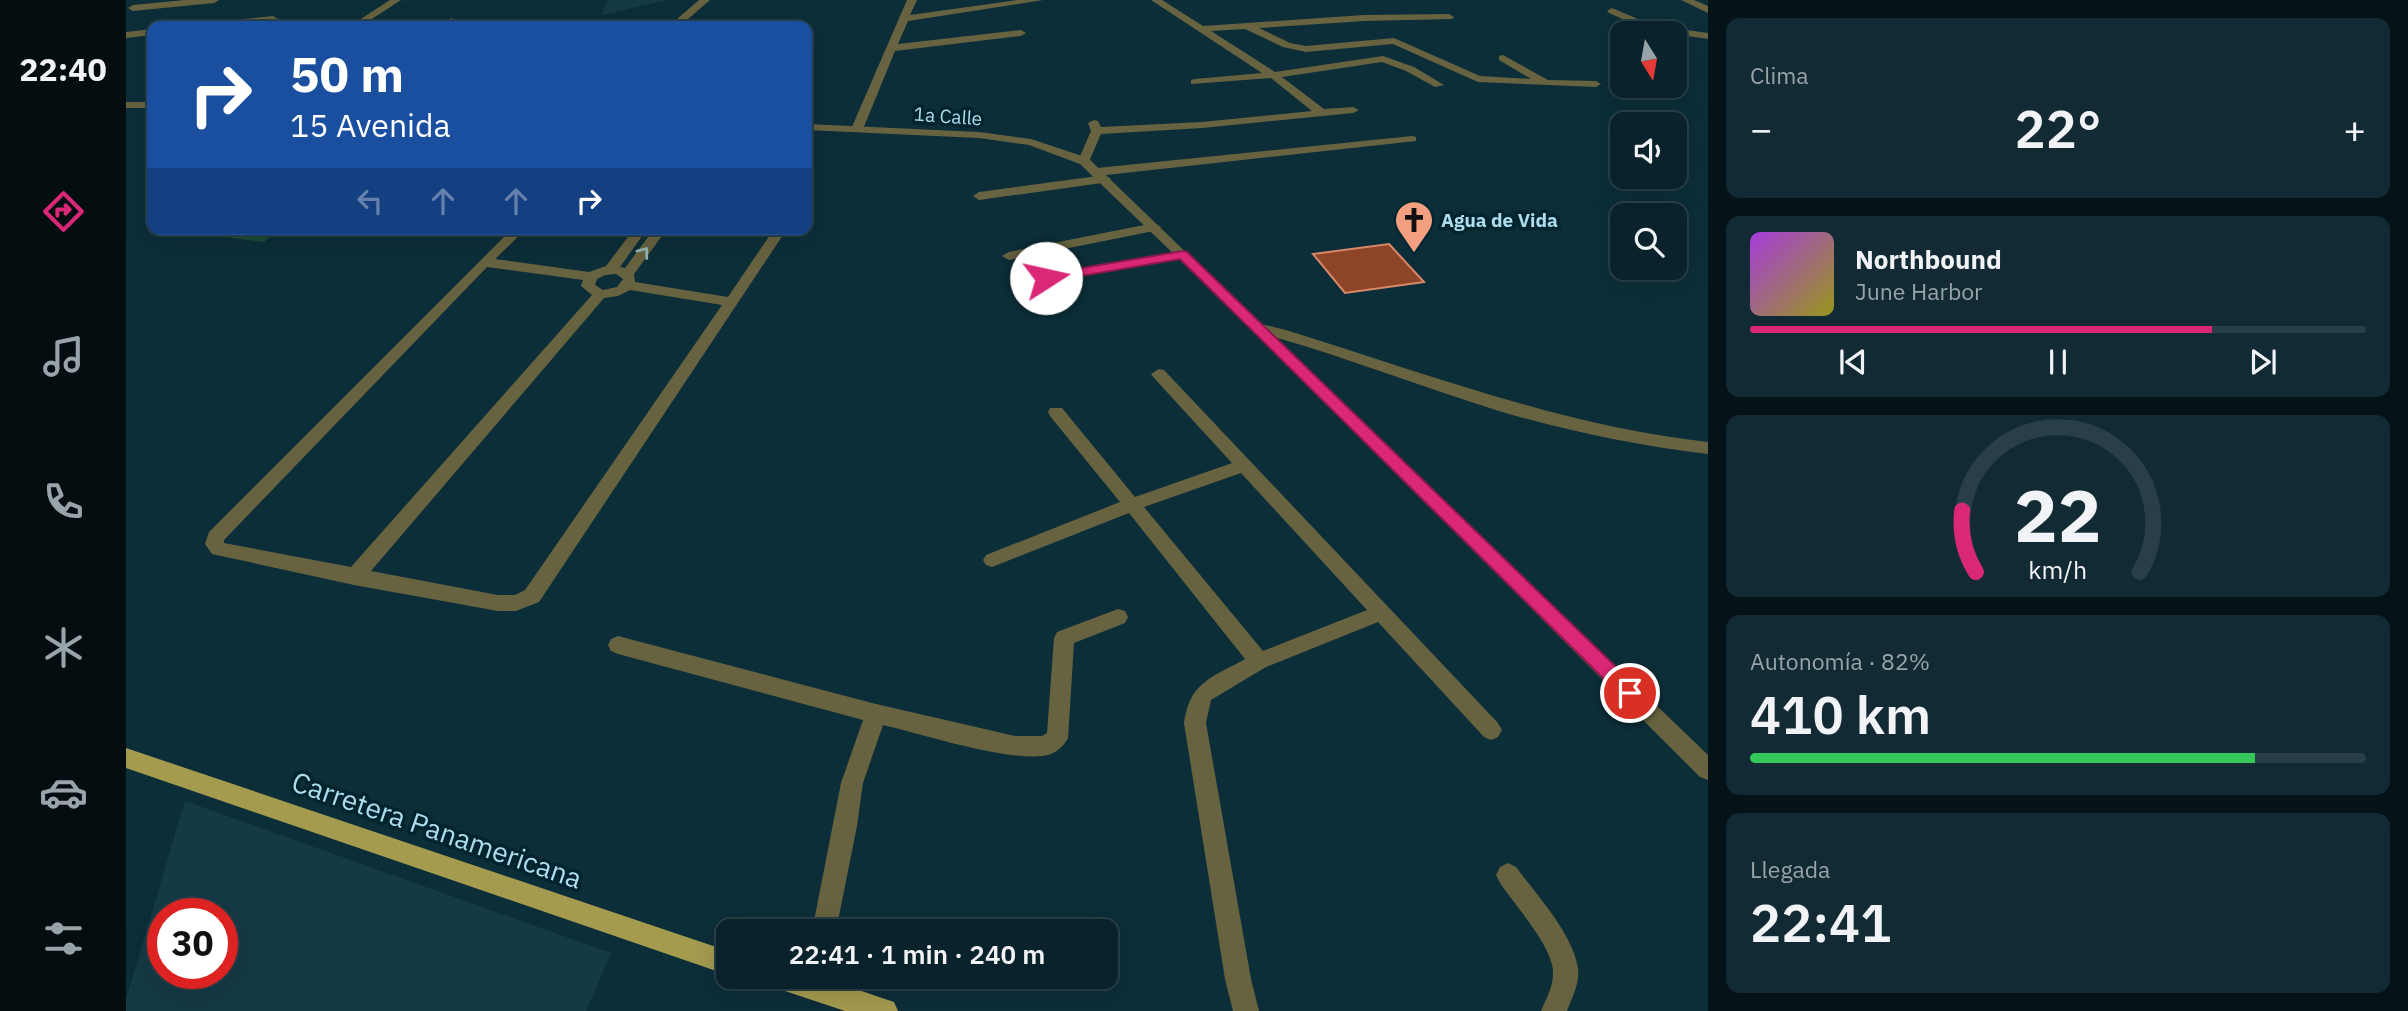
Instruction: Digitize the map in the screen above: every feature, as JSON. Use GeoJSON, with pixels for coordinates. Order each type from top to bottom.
{"type":"FeatureCollection","features":[{"type":"Feature","properties":{"kind":"main road","name":"Carretera Panamericana"},"geometry":{"type":"LineString","coordinates":[[126,758],[716,959]]}},
{"type":"Feature","properties":{"kind":"main road"},"geometry":{"type":"LineString","coordinates":[[831,989],[886,1011]]}},
{"type":"Feature","properties":{"kind":"street"},"geometry":{"type":"LineString","coordinates":[[126,19],[136,4],[214,0]]}},
{"type":"Feature","properties":{"kind":"street"},"geometry":{"type":"LineString","coordinates":[[363,21],[396,0]]}},
{"type":"Feature","properties":{"kind":"street"},"geometry":{"type":"LineString","coordinates":[[680,21],[705,0]]}},
{"type":"Feature","properties":{"kind":"street"},"geometry":{"type":"LineString","coordinates":[[857,129],[912,0]]}},
{"type":"Feature","properties":{"kind":"street"},"geometry":{"type":"LineString","coordinates":[[903,19],[1038,0]]}},
{"type":"Feature","properties":{"kind":"street"},"geometry":{"type":"LineString","coordinates":[[1156,0],[1273,75],[1322,113]]}},
{"type":"Feature","properties":{"kind":"street"},"geometry":{"type":"LineString","coordinates":[[1686,0],[1708,10]]}},
{"type":"Feature","properties":{"kind":"street"},"geometry":{"type":"LineString","coordinates":[[1612,11],[1650,28],[1708,36]]}},
{"type":"Feature","properties":{"kind":"street"},"geometry":{"type":"LineString","coordinates":[[1200,29],[1364,18],[1449,17]]}},
{"type":"Feature","properties":{"kind":"street"},"geometry":{"type":"LineString","coordinates":[[253,21],[273,19]]}},
{"type":"Feature","properties":{"kind":"street"},"geometry":{"type":"LineString","coordinates":[[1246,26],[1298,48],[1394,41],[1469,76],[1546,83],[1597,84]]}},
{"type":"Feature","properties":{"kind":"street"},"geometry":{"type":"LineString","coordinates":[[126,35],[147,33]]}},
{"type":"Feature","properties":{"kind":"street"},"geometry":{"type":"LineString","coordinates":[[892,48],[1021,33]]}},
{"type":"Feature","properties":{"kind":"street"},"geometry":{"type":"LineString","coordinates":[[1503,58],[1546,83]]}},
{"type":"Feature","properties":{"kind":"street"},"geometry":{"type":"LineString","coordinates":[[1195,82],[1273,75],[1383,59],[1410,69],[1439,85]]}},
{"type":"Feature","properties":{"kind":"street"},"geometry":{"type":"LineString","coordinates":[[126,105],[147,105]]}},
{"type":"Feature","properties":{"kind":"street"},"geometry":{"type":"LineString","coordinates":[[1353,110],[1096,126],[1096,171],[1708,770]]}},
{"type":"Feature","properties":{"kind":"street","name":"1a Calle"},"geometry":{"type":"LineString","coordinates":[[812,127],[979,135],[1031,142],[1096,171]]}},
{"type":"Feature","properties":{"kind":"street"},"geometry":{"type":"LineString","coordinates":[[979,196],[1096,171],[1412,139]]}},
{"type":"Feature","properties":{"kind":"street"},"geometry":{"type":"LineString","coordinates":[[1009,256],[1154,227]]}},
{"type":"Feature","properties":{"kind":"street"},"geometry":{"type":"LineString","coordinates":[[513,235],[215,537],[214,544],[218,549],[498,603],[516,603],[532,596],[776,235]]}},
{"type":"Feature","properties":{"kind":"street"},"geometry":{"type":"LineString","coordinates":[[484,262],[591,277],[610,270],[636,235]]}},
{"type":"Feature","properties":{"kind":"street"},"geometry":{"type":"LineString","coordinates":[[591,277],[588,286],[600,294],[612,293],[627,280],[658,235]]}},
{"type":"Feature","properties":{"kind":"street"},"geometry":{"type":"LineString","coordinates":[[1046,278],[1183,255]]}},
{"type":"Feature","properties":{"kind":"street"},"geometry":{"type":"LineString","coordinates":[[610,270],[627,280],[731,303]]}},
{"type":"Feature","properties":{"kind":"street"},"geometry":{"type":"LineString","coordinates":[[354,577],[600,294]]}},
{"type":"Feature","properties":{"kind":"street"},"geometry":{"type":"LineString","coordinates":[[1261,330],[1281,333],[1503,406],[1653,442],[1708,449]]}},
{"type":"Feature","properties":{"kind":"street"},"geometry":{"type":"LineString","coordinates":[[1159,374],[1490,730]]}},
{"type":"Feature","properties":{"kind":"street"},"geometry":{"type":"LineString","coordinates":[[1056,412],[1134,504],[1259,662]]}},
{"type":"Feature","properties":{"kind":"street"},"geometry":{"type":"LineString","coordinates":[[992,560],[1134,504],[1243,466]]}},
{"type":"Feature","properties":{"kind":"street"},"geometry":{"type":"LineString","coordinates":[[1246,1011],[1238,979],[1195,723],[1197,705],[1204,693],[1259,662],[1382,612]]}},
{"type":"Feature","properties":{"kind":"street"},"geometry":{"type":"LineString","coordinates":[[618,645],[876,714],[1015,746],[1045,746],[1057,738],[1064,638],[1118,617]]}},
{"type":"Feature","properties":{"kind":"street"},"geometry":{"type":"LineString","coordinates":[[826,919],[852,783],[876,714]]}},
{"type":"Feature","properties":{"kind":"street"},"geometry":{"type":"LineString","coordinates":[[1508,875],[1557,947],[1566,968],[1564,988],[1554,1011]]}},
{"type":"Feature","properties":{"kind":"shaded area"},"geometry":{"type":"Polygon","coordinates":[[[608,0],[668,0],[602,15],[608,0]]]}},
{"type":"Feature","properties":{"kind":"shaded area"},"geometry":{"type":"Polygon","coordinates":[[[185,801],[611,953],[586,1011],[126,1011],[126,999],[147,929],[147,989],[238,989],[238,898],[156,898],[185,801]]]}},
{"type":"Feature","properties":{"kind":"green space"},"geometry":{"type":"Polygon","coordinates":[[[209,235],[272,235],[264,242],[209,235]]]}},
{"type":"Feature","properties":{"kind":"building"},"geometry":{"type":"Polygon","coordinates":[[[1389,244],[1424,282],[1345,293],[1313,254],[1389,244]]]}},
{"type":"Feature","properties":{"kind":"place","name":"Agua de Vida"},"geometry":{"type":"Point","coordinates":[1414,254]}},
{"type":"Feature","properties":{"kind":"route"},"geometry":{"type":"LineString","coordinates":[[1046,278],[1183,255],[1630,693]]}}]}
